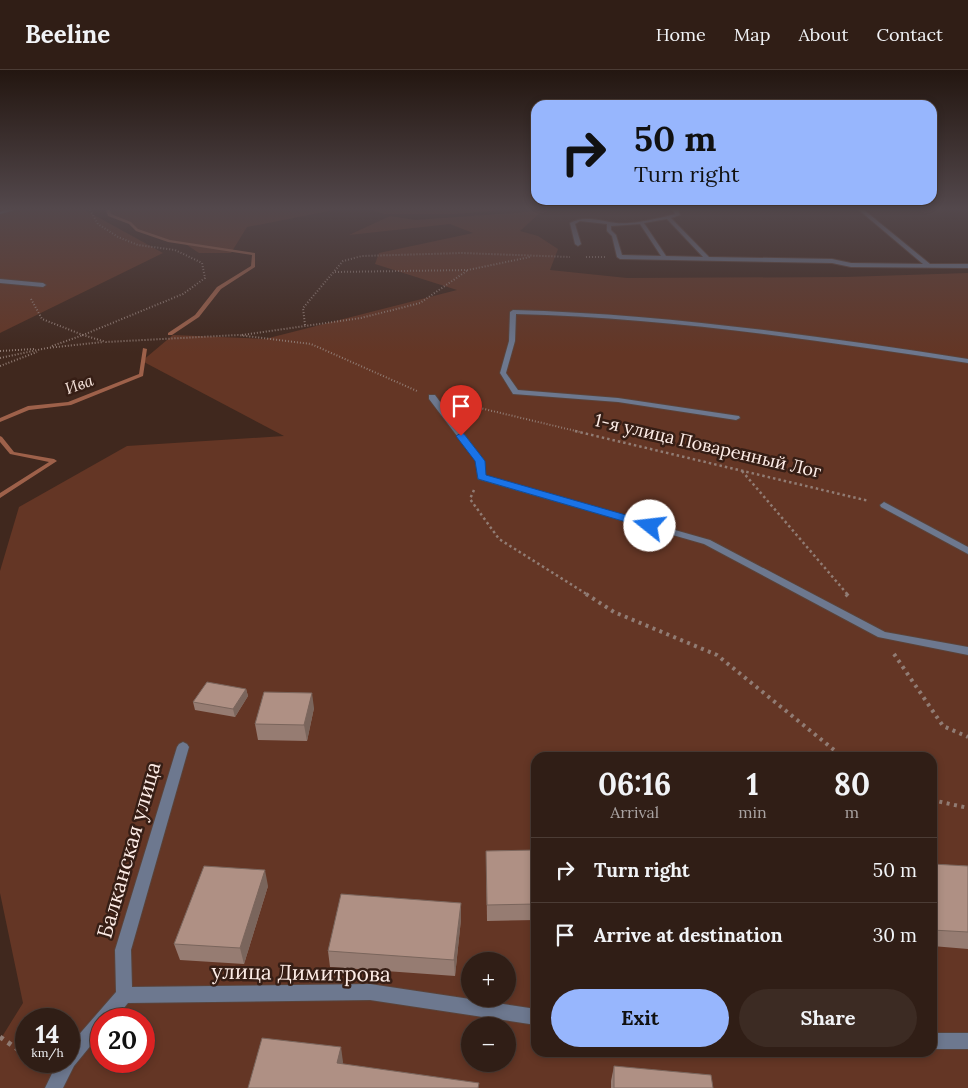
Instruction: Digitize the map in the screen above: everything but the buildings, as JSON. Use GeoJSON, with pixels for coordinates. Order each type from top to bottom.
{"type":"FeatureCollection","features":[{"type":"Feature","properties":{"kind":"street"},"geometry":{"type":"LineString","coordinates":[[643,258],[832,261],[851,266],[968,266]]}},
{"type":"Feature","properties":{"kind":"street"},"geometry":{"type":"LineString","coordinates":[[919,258],[929,266]]}},
{"type":"Feature","properties":{"kind":"street"},"geometry":{"type":"LineString","coordinates":[[0,281],[43,285]]}},
{"type":"Feature","properties":{"kind":"street"},"geometry":{"type":"LineString","coordinates":[[736,418],[618,400],[516,392],[503,373],[512,341],[513,312],[555,312],[660,319],[743,328],[968,360]]}},
{"type":"Feature","properties":{"kind":"street"},"geometry":{"type":"LineString","coordinates":[[432,397],[480,461],[481,477],[707,542],[882,635],[968,651]]}},
{"type":"Feature","properties":{"kind":"street"},"geometry":{"type":"LineString","coordinates":[[884,505],[968,551]]}},
{"type":"Feature","properties":{"kind":"street","name":"Балканская улица"},"geometry":{"type":"LineString","coordinates":[[124,995],[123,950],[183,747]]}},
{"type":"Feature","properties":{"kind":"street","name":"улица Димитрова"},"geometry":{"type":"LineString","coordinates":[[124,995],[370,992],[531,1016]]}},
{"type":"Feature","properties":{"kind":"street"},"geometry":{"type":"LineString","coordinates":[[113,1008],[124,995]]}},
{"type":"Feature","properties":{"kind":"street"},"geometry":{"type":"LineString","coordinates":[[80,1046],[90,1034]]}},
{"type":"Feature","properties":{"kind":"street"},"geometry":{"type":"LineString","coordinates":[[937,1041],[968,1041]]}},
{"type":"Feature","properties":{"kind":"street"},"geometry":{"type":"LineString","coordinates":[[54,1088],[62,1073]]}},
{"type":"Feature","properties":{"kind":"path"},"geometry":{"type":"LineString","coordinates":[[0,366],[83,335],[183,294],[205,278],[202,263],[191,258]]}},
{"type":"Feature","properties":{"kind":"path"},"geometry":{"type":"LineString","coordinates":[[305,326],[303,308],[343,261],[356,258]]}},
{"type":"Feature","properties":{"kind":"path"},"geometry":{"type":"LineString","coordinates":[[335,272],[468,270],[529,258]]}},
{"type":"Feature","properties":{"kind":"path"},"geometry":{"type":"LineString","coordinates":[[0,351],[106,342],[238,335],[361,318],[420,303],[468,270]]}},
{"type":"Feature","properties":{"kind":"path"},"geometry":{"type":"LineString","coordinates":[[30,299],[42,319],[106,342]]}},
{"type":"Feature","properties":{"kind":"path","name":"1-я улица Поваренный Лог"},"geometry":{"type":"LineString","coordinates":[[238,335],[311,344],[432,397],[884,505]]}},
{"type":"Feature","properties":{"kind":"path"},"geometry":{"type":"LineString","coordinates":[[0,358],[47,348]]}},
{"type":"Feature","properties":{"kind":"path"},"geometry":{"type":"LineString","coordinates":[[742,471],[850,598]]}},
{"type":"Feature","properties":{"kind":"path"},"geometry":{"type":"LineString","coordinates":[[481,477],[470,499],[499,539],[614,612],[717,654],[837,752]]}},
{"type":"Feature","properties":{"kind":"path"},"geometry":{"type":"LineString","coordinates":[[882,635],[943,726],[968,737]]}},
{"type":"Feature","properties":{"kind":"path"},"geometry":{"type":"LineString","coordinates":[[937,801],[968,808]]}},
{"type":"Feature","properties":{"kind":"path"},"geometry":{"type":"LineString","coordinates":[[0,1037],[15,1047]]}},
{"type":"Feature","properties":{"kind":"shaded area"},"geometry":{"type":"Polygon","coordinates":[[[0,258],[154,258],[0,333],[0,258]]]}},
{"type":"Feature","properties":{"kind":"shaded area"},"geometry":{"type":"Polygon","coordinates":[[[377,258],[555,258],[550,270],[627,278],[845,277],[968,273],[968,1088],[0,1088],[0,1040],[15,1016],[15,1073],[80,1073],[80,1008],[20,1008],[23,1003],[0,893],[0,571],[19,507],[127,446],[284,436],[142,361],[173,335],[265,339],[457,290],[375,264],[377,258]]]}},
{"type":"Feature","properties":{"kind":"waterway","name":"Ива"},"geometry":{"type":"LineString","coordinates":[[170,334],[197,316],[219,288],[253,267],[254,258]]}},
{"type":"Feature","properties":{"kind":"waterway","name":"Ива"},"geometry":{"type":"LineString","coordinates":[[0,420],[28,408],[69,404],[141,375],[145,349]]}},
{"type":"Feature","properties":{"kind":"waterway","name":"Ива"},"geometry":{"type":"LineString","coordinates":[[0,438],[12,453],[54,461],[0,496]]}},
{"type":"Feature","properties":{"kind":"route"},"geometry":{"type":"LineString","coordinates":[[461,436],[480,461],[481,477],[650,526]]}}]}
